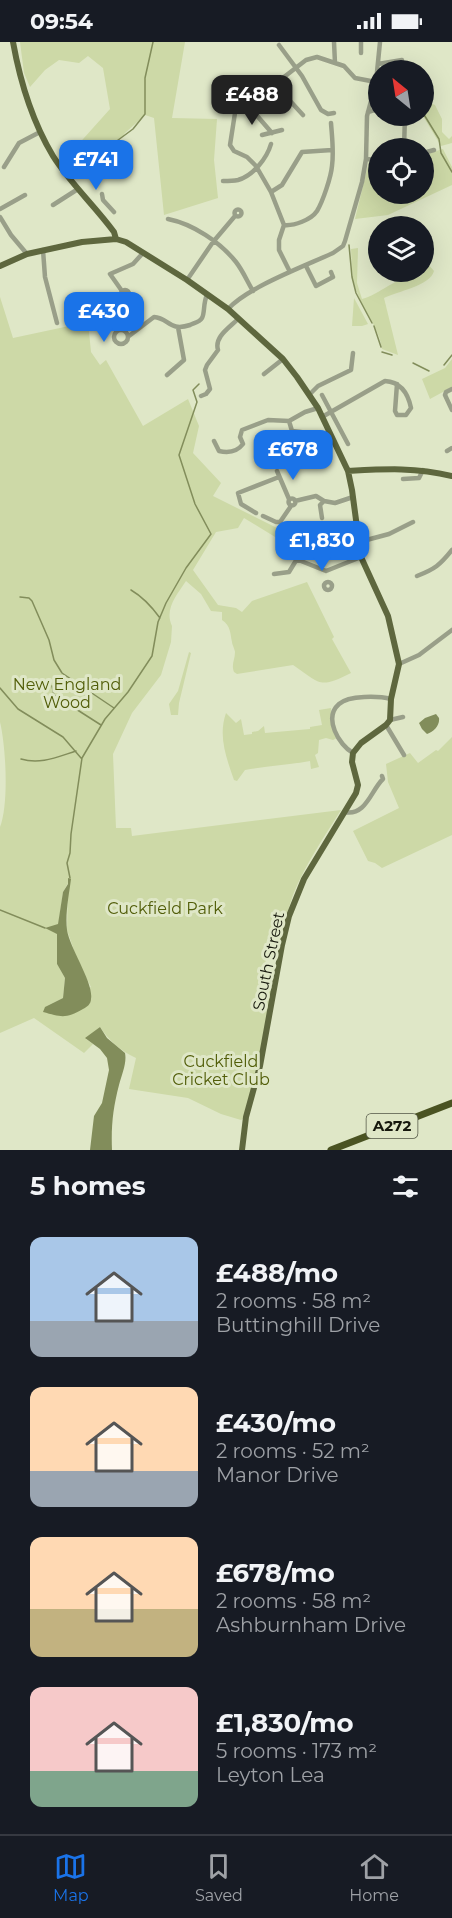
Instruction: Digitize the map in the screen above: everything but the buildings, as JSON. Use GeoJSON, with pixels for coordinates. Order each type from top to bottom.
{"type":"FeatureCollection","features":[{"type":"Feature","properties":{"kind":"highway","name":"A272"},"geometry":{"type":"LineString","coordinates":[[331,1150],[452,1103]]}},
{"type":"Feature","properties":{"kind":"main road"},"geometry":{"type":"LineString","coordinates":[[13,42],[23,86],[40,132],[53,156],[114,232],[116,239]]}},
{"type":"Feature","properties":{"kind":"main road"},"geometry":{"type":"LineString","coordinates":[[0,266],[27,254],[43,250],[82,242],[116,239],[187,280],[228,309],[283,359],[318,408],[348,471],[361,557],[388,616],[399,664],[388,723],[361,742],[353,753]]}},
{"type":"Feature","properties":{"kind":"main road"},"geometry":{"type":"LineString","coordinates":[[348,471],[423,470],[452,476]]}},
{"type":"Feature","properties":{"kind":"main road","name":"South Street"},"geometry":{"type":"LineString","coordinates":[[244,1148],[246,1117],[260,1066],[282,945],[290,916],[304,879],[357,789],[352,762],[353,753]]}},
{"type":"Feature","properties":{"kind":"street"},"geometry":{"type":"LineString","coordinates":[[334,42],[335,63]]}},
{"type":"Feature","properties":{"kind":"street"},"geometry":{"type":"LineString","coordinates":[[361,42],[361,53]]}},
{"type":"Feature","properties":{"kind":"street"},"geometry":{"type":"LineString","coordinates":[[380,42],[382,60]]}},
{"type":"Feature","properties":{"kind":"street"},"geometry":{"type":"LineString","coordinates":[[279,45],[302,76],[321,110],[328,114],[334,113]]}},
{"type":"Feature","properties":{"kind":"street"},"geometry":{"type":"LineString","coordinates":[[275,84],[313,58],[344,66],[355,78],[368,80]]}},
{"type":"Feature","properties":{"kind":"street"},"geometry":{"type":"LineString","coordinates":[[302,76],[308,75]]}},
{"type":"Feature","properties":{"kind":"street"},"geometry":{"type":"LineString","coordinates":[[270,79],[303,115]]}},
{"type":"Feature","properties":{"kind":"street"},"geometry":{"type":"LineString","coordinates":[[272,132],[246,103],[243,103],[235,113],[230,145],[234,151],[247,157],[256,166],[270,192],[284,225],[278,246],[290,273]]}},
{"type":"Feature","properties":{"kind":"street"},"geometry":{"type":"LineString","coordinates":[[228,309],[235,301],[253,291],[333,254],[343,246],[354,212],[366,159],[368,112]]}},
{"type":"Feature","properties":{"kind":"street"},"geometry":{"type":"LineString","coordinates":[[284,225],[293,225],[317,211],[332,169],[331,123]]}},
{"type":"Feature","properties":{"kind":"street"},"geometry":{"type":"LineString","coordinates":[[262,135],[282,130]]}},
{"type":"Feature","properties":{"kind":"street"},"geometry":{"type":"LineString","coordinates":[[4,167],[19,143],[40,132]]}},
{"type":"Feature","properties":{"kind":"street"},"geometry":{"type":"LineString","coordinates":[[223,181],[246,177],[267,156],[271,144]]}},
{"type":"Feature","properties":{"kind":"street"},"geometry":{"type":"LineString","coordinates":[[270,192],[282,184],[302,152],[332,150]]}},
{"type":"Feature","properties":{"kind":"street"},"geometry":{"type":"LineString","coordinates":[[53,205],[78,189]]}},
{"type":"Feature","properties":{"kind":"street"},"geometry":{"type":"LineString","coordinates":[[0,209],[25,195]]}},
{"type":"Feature","properties":{"kind":"street"},"geometry":{"type":"LineString","coordinates":[[94,207],[103,197],[114,212]]}},
{"type":"Feature","properties":{"kind":"street"},"geometry":{"type":"LineString","coordinates":[[187,280],[213,242],[236,216]]}},
{"type":"Feature","properties":{"kind":"street"},"geometry":{"type":"LineString","coordinates":[[0,217],[11,236],[27,254]]}},
{"type":"Feature","properties":{"kind":"street"},"geometry":{"type":"LineString","coordinates":[[168,219],[183,222],[227,252],[238,264],[253,291]]}},
{"type":"Feature","properties":{"kind":"street"},"geometry":{"type":"LineString","coordinates":[[43,250],[45,277],[57,323]]}},
{"type":"Feature","properties":{"kind":"street"},"geometry":{"type":"LineString","coordinates":[[122,291],[108,272],[133,264],[143,253]]}},
{"type":"Feature","properties":{"kind":"street"},"geometry":{"type":"LineString","coordinates":[[306,266],[316,286],[333,277],[331,272]]}},
{"type":"Feature","properties":{"kind":"street"},"geometry":{"type":"LineString","coordinates":[[129,336],[154,317],[158,317],[173,327],[185,326],[200,320],[207,295]]}},
{"type":"Feature","properties":{"kind":"street"},"geometry":{"type":"LineString","coordinates":[[201,396],[210,389],[205,370],[218,350],[218,341],[238,319]]}},
{"type":"Feature","properties":{"kind":"street"},"geometry":{"type":"LineString","coordinates":[[167,375],[184,360],[178,327]]}},
{"type":"Feature","properties":{"kind":"street"},"geometry":{"type":"LineString","coordinates":[[309,395],[318,386],[351,370],[352,353]]}},
{"type":"Feature","properties":{"kind":"street"},"geometry":{"type":"LineString","coordinates":[[264,374],[283,359]]}},
{"type":"Feature","properties":{"kind":"street"},"geometry":{"type":"LineString","coordinates":[[322,417],[379,383],[388,381],[397,384],[405,391],[410,411],[404,416],[397,415],[395,411],[397,384]]}},
{"type":"Feature","properties":{"kind":"street"},"geometry":{"type":"LineString","coordinates":[[452,388],[445,395],[452,410]]}},
{"type":"Feature","properties":{"kind":"street"},"geometry":{"type":"LineString","coordinates":[[322,395],[348,444]]}},
{"type":"Feature","properties":{"kind":"street"},"geometry":{"type":"LineString","coordinates":[[214,441],[219,451],[231,452],[243,444],[240,437],[242,430],[268,420],[289,421],[318,408]]}},
{"type":"Feature","properties":{"kind":"street"},"geometry":{"type":"LineString","coordinates":[[289,421],[292,431],[309,433],[314,438]]}},
{"type":"Feature","properties":{"kind":"street"},"geometry":{"type":"LineString","coordinates":[[403,478],[419,478],[423,470]]}},
{"type":"Feature","properties":{"kind":"street"},"geometry":{"type":"LineString","coordinates":[[277,471],[292,502]]}},
{"type":"Feature","properties":{"kind":"street"},"geometry":{"type":"LineString","coordinates":[[256,513],[241,504],[238,493],[279,477]]}},
{"type":"Feature","properties":{"kind":"street"},"geometry":{"type":"LineString","coordinates":[[263,516],[280,522],[292,502],[316,496],[324,501],[335,503],[353,497]]}},
{"type":"Feature","properties":{"kind":"street"},"geometry":{"type":"LineString","coordinates":[[322,518],[320,505],[324,501]]}},
{"type":"Feature","properties":{"kind":"street"},"geometry":{"type":"LineString","coordinates":[[359,542],[389,534],[413,522]]}},
{"type":"Feature","properties":{"kind":"street"},"geometry":{"type":"LineString","coordinates":[[274,574],[289,572],[293,569],[303,549],[318,537]]}},
{"type":"Feature","properties":{"kind":"street"},"geometry":{"type":"LineString","coordinates":[[417,576],[442,563],[452,550]]}},
{"type":"Feature","properties":{"kind":"street"},"geometry":{"type":"LineString","coordinates":[[297,559],[326,572],[361,557]]}},
{"type":"Feature","properties":{"kind":"street"},"geometry":{"type":"LineString","coordinates":[[326,572],[327,582]]}},
{"type":"Feature","properties":{"kind":"street"},"geometry":{"type":"LineString","coordinates":[[399,664],[419,655],[452,630]]}},
{"type":"Feature","properties":{"kind":"street"},"geometry":{"type":"LineString","coordinates":[[353,753],[335,733],[333,721],[337,706],[357,698],[373,696],[391,699]]}},
{"type":"Feature","properties":{"kind":"street"},"geometry":{"type":"LineString","coordinates":[[403,717],[388,723],[404,755]]}},
{"type":"Feature","properties":{"kind":"street"},"geometry":{"type":"LineString","coordinates":[[344,812],[351,812],[364,805],[383,779],[382,776]]}},
{"type":"Feature","properties":{"kind":"green space"},"geometry":{"type":"Polygon","coordinates":[[[20,42],[185,42],[172,118],[217,119],[214,160],[218,198],[164,215],[154,118],[145,115],[125,133],[96,171],[75,148],[110,109],[103,68],[88,56],[79,63],[59,60],[45,70],[30,87],[24,73],[20,42]]]}},
{"type":"Feature","properties":{"kind":"green space"},"geometry":{"type":"Polygon","coordinates":[[[434,105],[442,119],[442,132],[449,139],[452,136],[452,143],[441,146],[429,126],[434,126],[434,105]]]}},
{"type":"Feature","properties":{"kind":"green space"},"geometry":{"type":"Polygon","coordinates":[[[443,149],[452,167],[452,185],[434,193],[434,152],[443,149]]]}},
{"type":"Feature","properties":{"kind":"green space"},"geometry":{"type":"Polygon","coordinates":[[[368,165],[368,204],[411,204],[388,215],[355,219],[368,165]]]}},
{"type":"Feature","properties":{"kind":"green space"},"geometry":{"type":"Polygon","coordinates":[[[358,248],[357,283],[362,299],[396,282],[424,282],[384,298],[398,355],[382,349],[375,327],[355,287],[351,249],[358,248]]]}},
{"type":"Feature","properties":{"kind":"green space"},"geometry":{"type":"Polygon","coordinates":[[[0,297],[13,338],[88,322],[91,352],[100,365],[106,360],[143,426],[188,399],[199,426],[193,453],[221,483],[213,496],[283,531],[280,540],[244,518],[238,528],[216,532],[193,570],[218,605],[236,608],[242,612],[252,601],[307,582],[334,637],[332,639],[351,673],[326,683],[315,680],[293,665],[237,674],[233,667],[235,651],[229,627],[222,620],[222,612],[211,611],[201,594],[186,581],[171,608],[171,642],[161,675],[132,713],[113,754],[116,828],[131,828],[132,836],[341,810],[315,851],[298,884],[277,953],[266,955],[264,986],[275,986],[246,1117],[241,1120],[221,1114],[188,1098],[129,1089],[136,1058],[116,1045],[100,1027],[86,1039],[93,1044],[84,1053],[34,1018],[0,1033],[0,827],[5,804],[6,775],[0,722],[0,297]],[[68,883],[63,892],[57,934],[57,964],[65,978],[63,998],[45,1007],[91,987],[78,962],[67,930],[68,883]]]}},
{"type":"Feature","properties":{"kind":"green space"},"geometry":{"type":"Polygon","coordinates":[[[354,298],[368,324],[352,326],[354,298]]]}},
{"type":"Feature","properties":{"kind":"green space"},"geometry":{"type":"Polygon","coordinates":[[[452,359],[452,387],[430,399],[422,379],[445,368],[452,359]]]}},
{"type":"Feature","properties":{"kind":"green space"},"geometry":{"type":"Polygon","coordinates":[[[189,652],[191,653],[178,715],[171,715],[169,704],[178,691],[189,652]]]}},
{"type":"Feature","properties":{"kind":"green space"},"geometry":{"type":"Polygon","coordinates":[[[331,708],[331,719],[337,738],[319,740],[318,753],[315,755],[319,767],[311,769],[310,761],[245,770],[237,781],[234,780],[223,738],[226,713],[236,723],[241,719],[244,735],[252,734],[264,726],[265,733],[310,729],[310,727],[322,725],[319,710],[331,708]]]}},
{"type":"Feature","properties":{"kind":"green space"},"geometry":{"type":"Polygon","coordinates":[[[452,737],[452,835],[382,868],[368,861],[353,831],[399,808],[388,782],[386,764],[410,753],[418,763],[436,750],[438,751],[452,737]]]}},
{"type":"Feature","properties":{"kind":"shaded area"},"geometry":{"type":"Polygon","coordinates":[[[436,714],[439,718],[437,726],[427,734],[419,723],[436,714]]]}},
{"type":"Feature","properties":{"kind":"shaded area"},"geometry":{"type":"Polygon","coordinates":[[[68,878],[71,879],[67,930],[72,947],[86,975],[91,999],[90,1004],[84,1008],[63,1016],[43,1012],[45,1007],[63,998],[65,978],[57,964],[57,934],[45,928],[58,924],[63,892],[68,884],[68,878]]]}},
{"type":"Feature","properties":{"kind":"shaded area"},"geometry":{"type":"Polygon","coordinates":[[[100,1027],[107,1038],[125,1053],[125,1065],[114,1109],[112,1150],[90,1150],[94,1116],[102,1103],[109,1070],[107,1058],[100,1049],[85,1038],[100,1027]]]}},
{"type":"Feature","properties":{"kind":"waterway"},"geometry":{"type":"LineString","coordinates":[[110,146],[133,129],[145,114],[145,78],[153,42]]}},
{"type":"Feature","properties":{"kind":"waterway"},"geometry":{"type":"LineString","coordinates":[[431,126],[439,139],[441,153],[452,172]]}},
{"type":"Feature","properties":{"kind":"waterway"},"geometry":{"type":"LineString","coordinates":[[349,245],[356,293],[372,323]]}},
{"type":"Feature","properties":{"kind":"waterway"},"geometry":{"type":"LineString","coordinates":[[374,326],[381,347]]}},
{"type":"Feature","properties":{"kind":"waterway"},"geometry":{"type":"LineString","coordinates":[[382,352],[392,355]]}},
{"type":"Feature","properties":{"kind":"waterway"},"geometry":{"type":"LineString","coordinates":[[444,365],[452,355]]}},
{"type":"Feature","properties":{"kind":"waterway"},"geometry":{"type":"LineString","coordinates":[[413,363],[429,371]]}},
{"type":"Feature","properties":{"kind":"waterway"},"geometry":{"type":"LineString","coordinates":[[70,878],[67,863],[82,758],[105,719],[128,692],[152,656],[158,622],[166,603],[186,568],[211,534],[195,504],[179,455],[197,402],[193,390],[199,384]]}},
{"type":"Feature","properties":{"kind":"waterway"},"geometry":{"type":"LineString","coordinates":[[131,590],[147,602],[160,618]]}},
{"type":"Feature","properties":{"kind":"waterway"},"geometry":{"type":"LineString","coordinates":[[20,597],[29,598],[32,601],[49,640],[54,660],[62,673],[114,708]]}},
{"type":"Feature","properties":{"kind":"waterway"},"geometry":{"type":"LineString","coordinates":[[52,686],[54,695],[101,725]]}},
{"type":"Feature","properties":{"kind":"waterway"},"geometry":{"type":"LineString","coordinates":[[0,688],[18,709],[63,737],[81,758]]}},
{"type":"Feature","properties":{"kind":"waterway"},"geometry":{"type":"LineString","coordinates":[[21,759],[42,761],[76,751]]}},
{"type":"Feature","properties":{"kind":"waterway"},"geometry":{"type":"LineString","coordinates":[[0,910],[45,928]]}},
{"type":"Feature","properties":{"kind":"park label","name":"New England Wood"},"geometry":{"type":"Point","coordinates":[67,693]}},
{"type":"Feature","properties":{"kind":"park label","name":"Cuckfield Park"},"geometry":{"type":"Point","coordinates":[165,908]}},
{"type":"Feature","properties":{"kind":"park label","name":"Cuckfield Cricket Club"},"geometry":{"type":"Point","coordinates":[221,1070]}}]}
